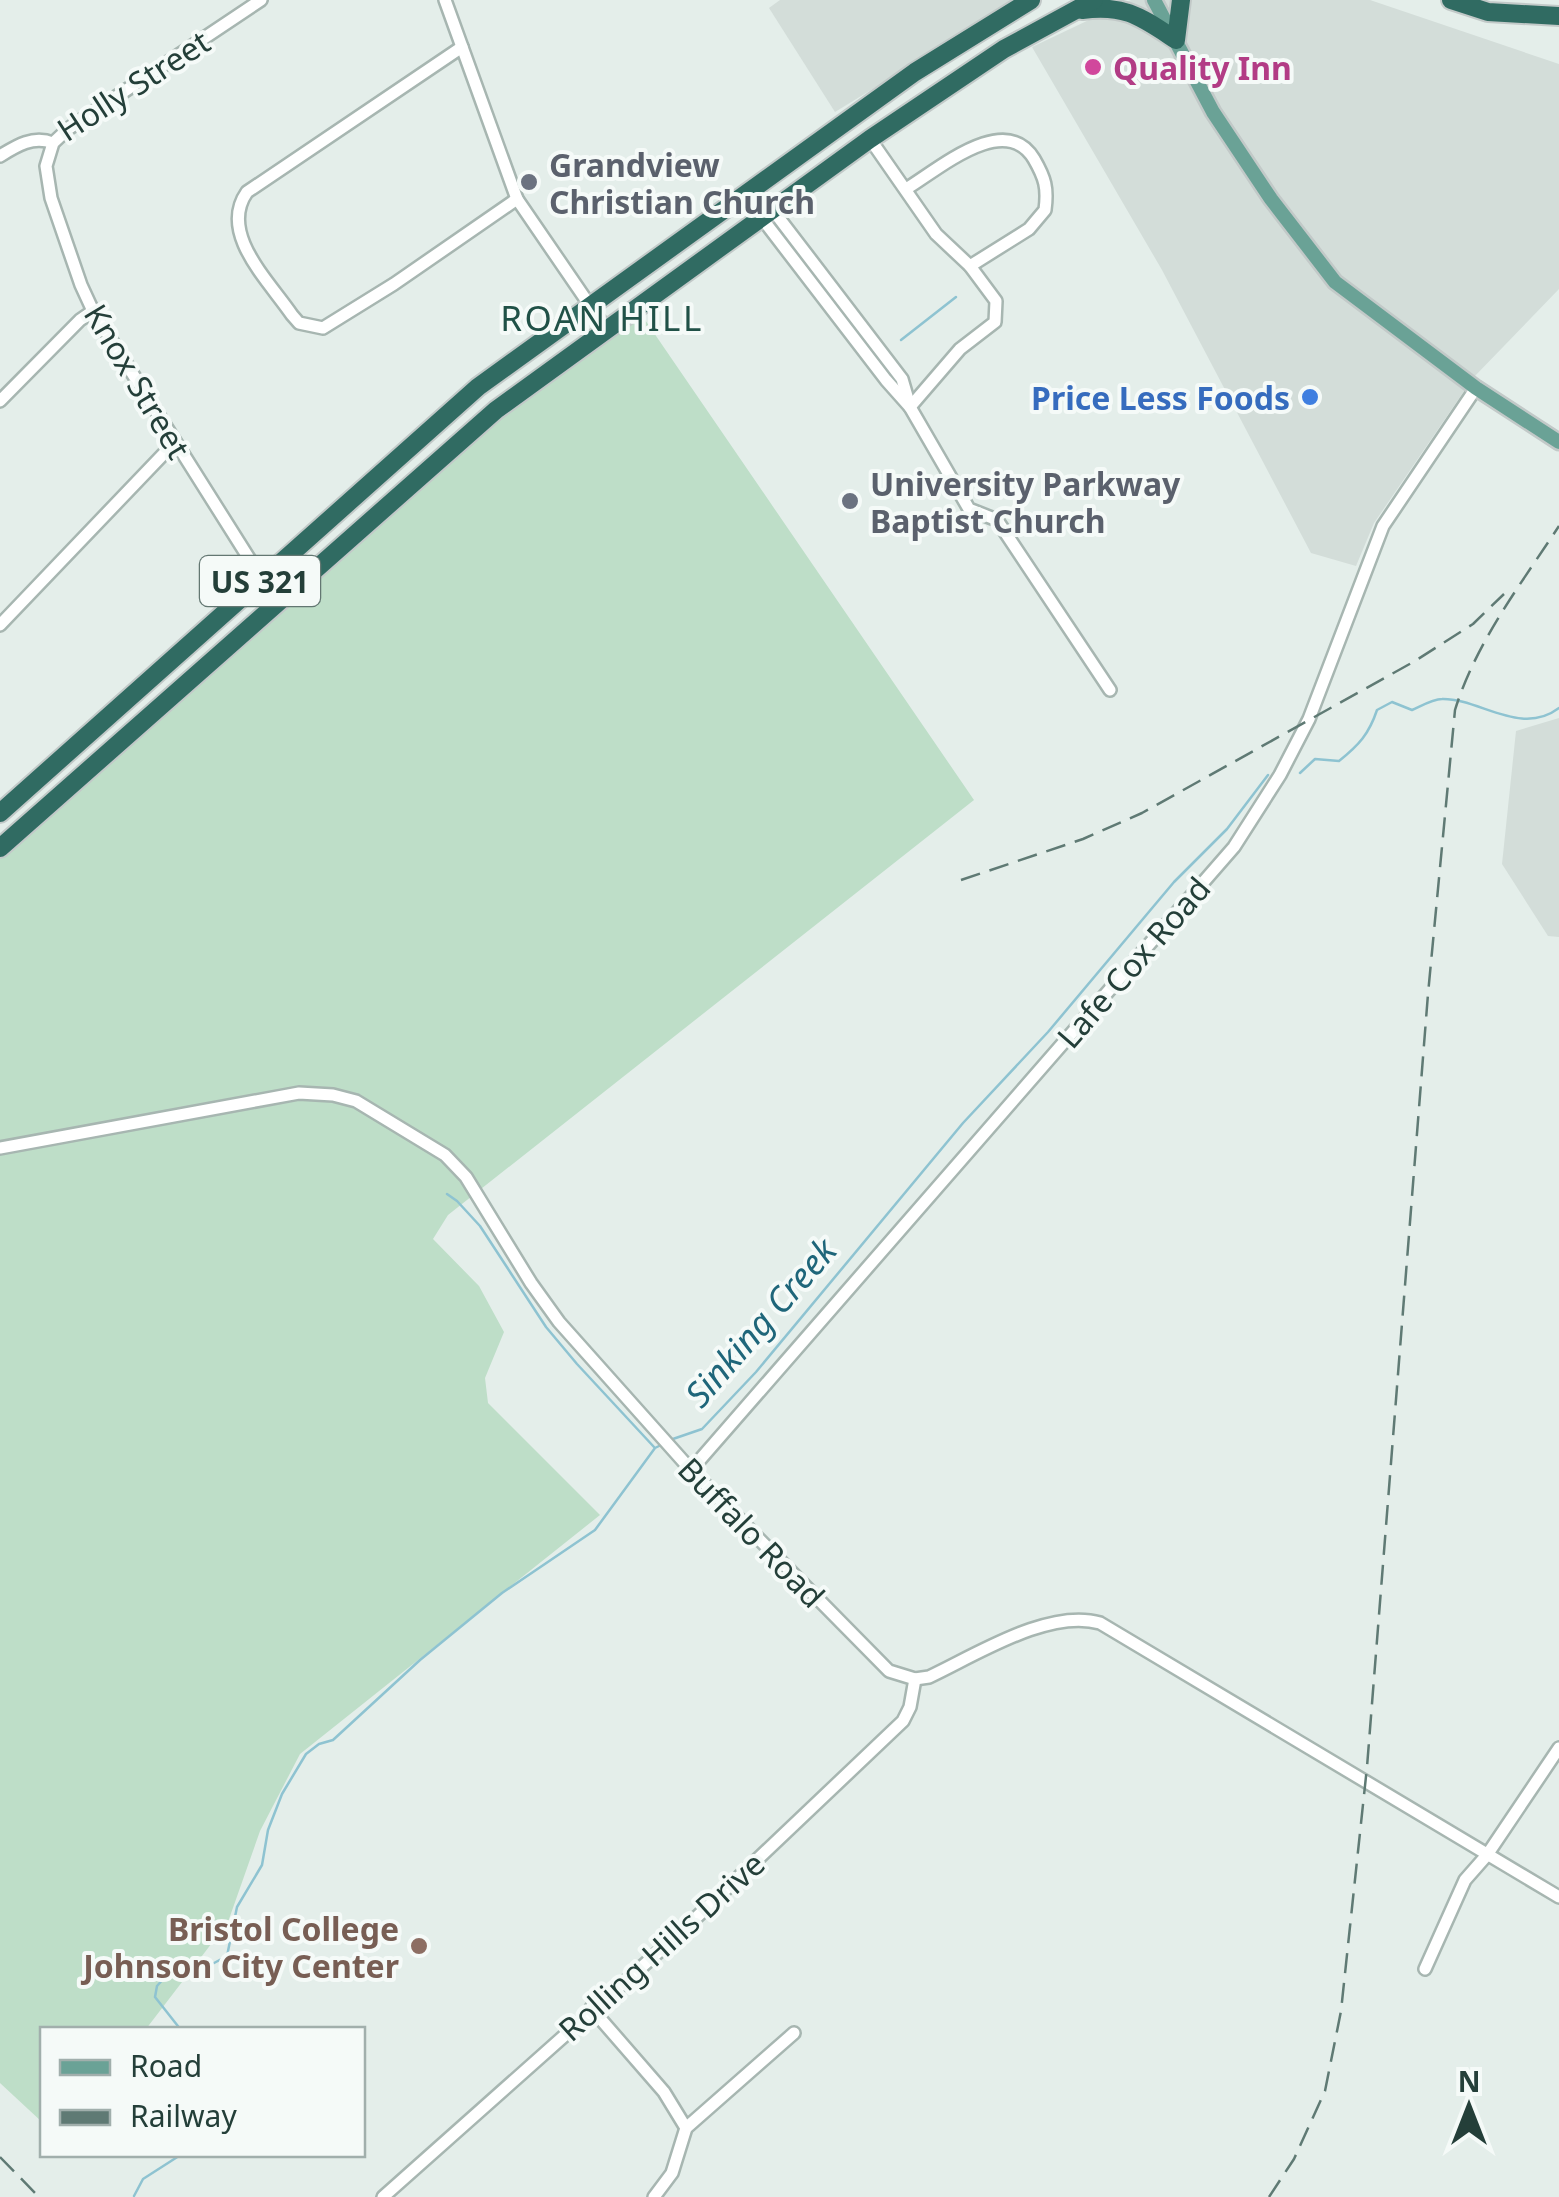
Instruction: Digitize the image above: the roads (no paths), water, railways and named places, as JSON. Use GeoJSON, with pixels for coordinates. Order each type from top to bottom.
{"type":"FeatureCollection","features":[{"type":"Feature","properties":{"kind":"highway","name":"US 321"},"geometry":{"type":"LineString","coordinates":[[0,813],[478,386],[854,116],[953,47],[1031,0]]}},
{"type":"Feature","properties":{"kind":"highway","name":"US 321"},"geometry":{"type":"LineString","coordinates":[[0,848],[496,410],[870,139],[1004,50],[1094,0]]}},
{"type":"Feature","properties":{"kind":"highway"},"geometry":{"type":"LineString","coordinates":[[1071,12],[1106,7],[1129,11],[1176,40],[1181,0]]}},
{"type":"Feature","properties":{"kind":"highway"},"geometry":{"type":"LineString","coordinates":[[1452,0],[1488,12],[1559,16]]}},
{"type":"Feature","properties":{"kind":"highway"},"geometry":{"type":"LineString","coordinates":[[854,116],[870,139]]}},
{"type":"Feature","properties":{"kind":"highway"},"geometry":{"type":"LineString","coordinates":[[708,220],[725,242]]}},
{"type":"Feature","properties":{"kind":"highway"},"geometry":{"type":"LineString","coordinates":[[420,438],[439,460]]}},
{"type":"Feature","properties":{"kind":"highway"},"geometry":{"type":"LineString","coordinates":[[70,749],[87,770]]}},
{"type":"Feature","properties":{"kind":"main road"},"geometry":{"type":"LineString","coordinates":[[1154,0],[1213,112],[1270,199],[1335,282],[1476,388],[1559,442]]}},
{"type":"Feature","properties":{"kind":"street","name":"Holly Street"},"geometry":{"type":"LineString","coordinates":[[0,156],[22,143],[43,139],[52,143],[261,0]]}},
{"type":"Feature","properties":{"kind":"street"},"geometry":{"type":"LineString","coordinates":[[445,0],[518,199],[606,329]]}},
{"type":"Feature","properties":{"kind":"street"},"geometry":{"type":"LineString","coordinates":[[462,47],[247,192],[237,212],[238,234],[299,323],[323,328],[518,199]]}},
{"type":"Feature","properties":{"kind":"street"},"geometry":{"type":"LineString","coordinates":[[870,139],[936,234],[970,266],[996,301],[995,322],[960,349],[910,407]]}},
{"type":"Feature","properties":{"kind":"street"},"geometry":{"type":"LineString","coordinates":[[906,189],[980,144],[998,139],[1017,140],[1030,152],[1046,179],[1046,210],[1030,229],[970,266]]}},
{"type":"Feature","properties":{"kind":"street","name":"Knox Street"},"geometry":{"type":"LineString","coordinates":[[52,143],[47,180],[67,249],[93,311],[279,601]]}},
{"type":"Feature","properties":{"kind":"street"},"geometry":{"type":"LineString","coordinates":[[767,213],[886,380],[910,407],[969,508],[998,520],[1110,690]]}},
{"type":"Feature","properties":{"kind":"street"},"geometry":{"type":"LineString","coordinates":[[0,401],[93,311]]}},
{"type":"Feature","properties":{"kind":"street","name":"Lafe Cox Road"},"geometry":{"type":"LineString","coordinates":[[690,1470],[1234,847],[1280,775],[1309,719],[1383,526],[1476,388]]}},
{"type":"Feature","properties":{"kind":"street"},"geometry":{"type":"LineString","coordinates":[[0,625],[175,442]]}},
{"type":"Feature","properties":{"kind":"street","name":"Buffalo Road"},"geometry":{"type":"LineString","coordinates":[[0,1148],[299,1093],[356,1101],[422,1139],[466,1176],[559,1322],[690,1470],[876,1658],[889,1670],[915,1679]]}},
{"type":"Feature","properties":{"kind":"street"},"geometry":{"type":"LineString","coordinates":[[915,1679],[929,1677],[1049,1623],[1078,1618],[1100,1624],[1559,1897]]}},
{"type":"Feature","properties":{"kind":"street","name":"Rolling Hills Drive"},"geometry":{"type":"LineString","coordinates":[[383,2197],[591,2008],[681,1932],[902,1721],[910,1707],[915,1679]]}},
{"type":"Feature","properties":{"kind":"street"},"geometry":{"type":"LineString","coordinates":[[1425,1969],[1465,1880],[1487,1855],[1559,1748]]}},
{"type":"Feature","properties":{"kind":"street"},"geometry":{"type":"LineString","coordinates":[[591,2008],[664,2092],[686,2128]]}},
{"type":"Feature","properties":{"kind":"street"},"geometry":{"type":"LineString","coordinates":[[654,2197],[672,2173],[686,2128],[794,2033]]}},
{"type":"Feature","properties":{"kind":"waterway"},"geometry":{"type":"LineString","coordinates":[[901,340],[956,297]]}},
{"type":"Feature","properties":{"kind":"waterway","name":"Sinking Creek"},"geometry":{"type":"LineString","coordinates":[[1300,773],[1315,759],[1339,761],[1362,739],[1377,710],[1392,702],[1412,710],[1438,699],[1456,700],[1530,719],[1559,708]]}},
{"type":"Feature","properties":{"kind":"waterway","name":"Sinking Creek"},"geometry":{"type":"LineString","coordinates":[[670,1440],[702,1429],[756,1372],[963,1123],[1048,1032],[1174,882],[1227,829],[1268,775]]}},
{"type":"Feature","properties":{"kind":"waterway"},"geometry":{"type":"LineString","coordinates":[[447,1194],[480,1226],[546,1327],[654,1447]]}},
{"type":"Feature","properties":{"kind":"waterway","name":"Sinking Creek"},"geometry":{"type":"LineString","coordinates":[[179,2027],[155,1997],[157,1986],[165,1977],[203,1969],[227,1956],[237,1907],[262,1865],[268,1830],[282,1794],[306,1754],[333,1740],[420,1660],[502,1593],[595,1530],[655,1448],[663,1444]]}},
{"type":"Feature","properties":{"kind":"waterway","name":"Sinking Creek"},"geometry":{"type":"LineString","coordinates":[[134,2196],[143,2179],[177,2157]]}},
{"type":"Feature","properties":{"kind":"railway"},"geometry":{"type":"LineString","coordinates":[[1269,2197],[1294,2159],[1325,2091],[1341,2011],[1367,1767],[1428,994],[1455,710],[1487,637],[1559,526]]}},
{"type":"Feature","properties":{"kind":"railway"},"geometry":{"type":"LineString","coordinates":[[961,880],[1083,839],[1142,813],[1415,661],[1473,624],[1504,594]]}},
{"type":"Feature","properties":{"kind":"railway"},"geometry":{"type":"LineString","coordinates":[[0,2157],[39,2197]]}},
{"type":"Feature","properties":{"kind":"place","name":"Quality Inn"},"geometry":{"type":"Point","coordinates":[1093,67]}},
{"type":"Feature","properties":{"kind":"place","name":"Grandview Christian Church"},"geometry":{"type":"Point","coordinates":[529,182]}},
{"type":"Feature","properties":{"kind":"place","name":"Price Less Foods"},"geometry":{"type":"Point","coordinates":[1310,397]}},
{"type":"Feature","properties":{"kind":"place","name":"University Parkway Baptist Church"},"geometry":{"type":"Point","coordinates":[850,501]}},
{"type":"Feature","properties":{"kind":"place","name":"Bristol College Johnson City Center"},"geometry":{"type":"Point","coordinates":[419,1946]}},
{"type":"Feature","properties":{"kind":"district","name":"ROAN HILL"},"geometry":{"type":"Point","coordinates":[602,317]}}]}
